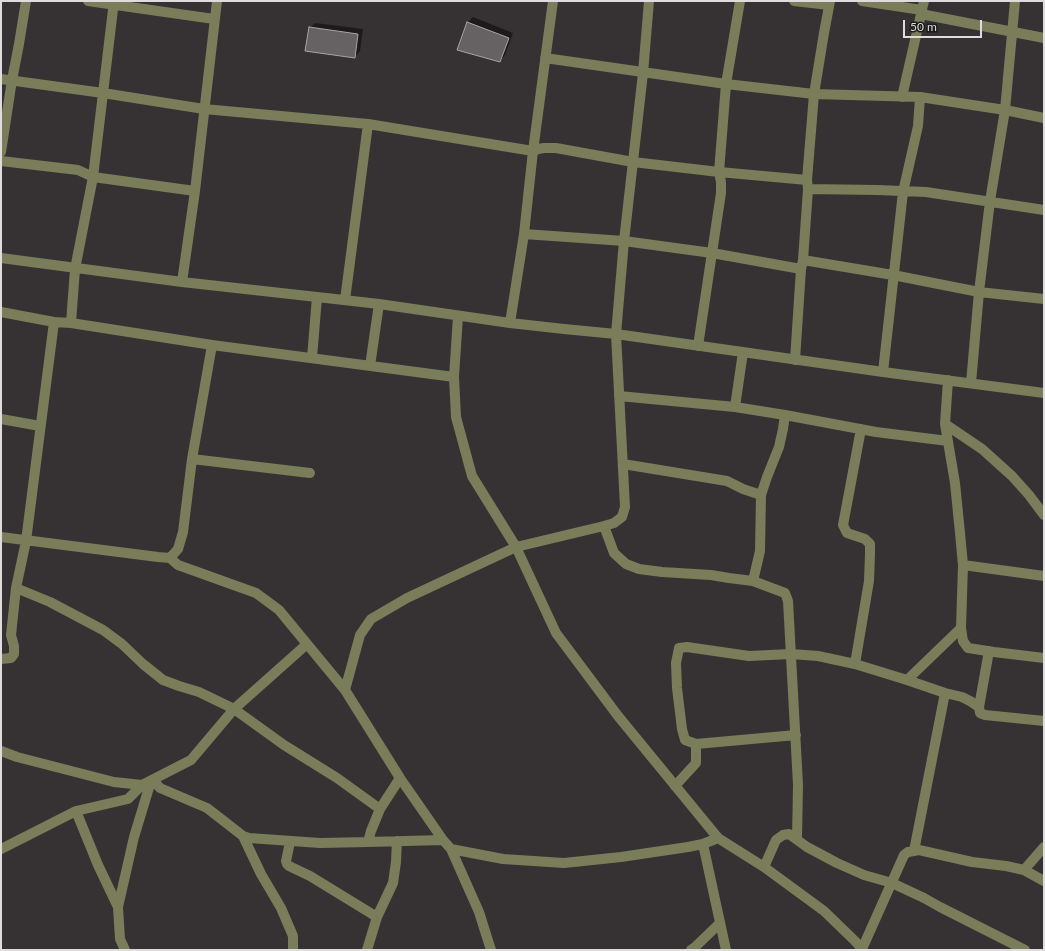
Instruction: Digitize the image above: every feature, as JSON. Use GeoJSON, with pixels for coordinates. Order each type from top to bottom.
{"type":"FeatureCollection","features":[{"type":"Feature","properties":{"kind":"street"},"geometry":{"type":"LineString","coordinates":[[1,152],[26,1]]}},
{"type":"Feature","properties":{"kind":"street"},"geometry":{"type":"LineString","coordinates":[[88,1],[113,3],[214,19]]}},
{"type":"Feature","properties":{"kind":"street"},"geometry":{"type":"LineString","coordinates":[[182,282],[195,191],[217,1]]}},
{"type":"Feature","properties":{"kind":"street"},"geometry":{"type":"LineString","coordinates":[[510,323],[524,234],[533,151],[553,1]]}},
{"type":"Feature","properties":{"kind":"street"},"geometry":{"type":"LineString","coordinates":[[345,690],[360,635],[371,619],[407,598],[516,547],[604,526],[614,523],[622,517],[625,507],[616,334],[624,241],[643,73],[649,1]]}},
{"type":"Feature","properties":{"kind":"street"},"geometry":{"type":"LineString","coordinates":[[698,346],[721,193],[722,182],[719,172],[726,84],[740,1]]}},
{"type":"Feature","properties":{"kind":"street"},"geometry":{"type":"LineString","coordinates":[[794,1],[830,3],[814,94],[795,360]]}},
{"type":"Feature","properties":{"kind":"street"},"geometry":{"type":"LineString","coordinates":[[862,1],[922,8],[1044,38]]}},
{"type":"Feature","properties":{"kind":"street"},"geometry":{"type":"LineString","coordinates":[[971,383],[979,292],[990,202],[1005,110],[1015,1]]}},
{"type":"Feature","properties":{"kind":"street"},"geometry":{"type":"LineString","coordinates":[[71,323],[75,268],[93,177],[113,3]]}},
{"type":"Feature","properties":{"kind":"street"},"geometry":{"type":"LineString","coordinates":[[902,97],[922,8]]}},
{"type":"Feature","properties":{"kind":"street"},"geometry":{"type":"LineString","coordinates":[[545,58],[643,73],[814,94],[920,97],[1005,110],[1044,118]]}},
{"type":"Feature","properties":{"kind":"street"},"geometry":{"type":"LineString","coordinates":[[1,79],[204,109],[368,124],[533,151],[538,148],[556,148],[633,162],[719,172],[808,185],[903,192],[926,192],[1044,210]]}},
{"type":"Feature","properties":{"kind":"street"},"geometry":{"type":"LineString","coordinates":[[883,372],[903,192],[918,126],[920,97]]}},
{"type":"Feature","properties":{"kind":"street"},"geometry":{"type":"LineString","coordinates":[[345,300],[368,124]]}},
{"type":"Feature","properties":{"kind":"street"},"geometry":{"type":"LineString","coordinates":[[1,161],[78,170],[93,177],[195,191]]}},
{"type":"Feature","properties":{"kind":"street"},"geometry":{"type":"LineString","coordinates":[[524,234],[624,241],[893,275],[979,292],[1044,299]]}},
{"type":"Feature","properties":{"kind":"street"},"geometry":{"type":"LineString","coordinates":[[1,258],[182,282],[317,296],[564,330],[616,334],[883,372],[1044,392]]}},
{"type":"Feature","properties":{"kind":"street"},"geometry":{"type":"LineString","coordinates":[[312,358],[317,296]]}},
{"type":"Feature","properties":{"kind":"street"},"geometry":{"type":"LineString","coordinates":[[370,366],[379,304]]}},
{"type":"Feature","properties":{"kind":"street"},"geometry":{"type":"LineString","coordinates":[[1,312],[54,322],[71,323],[212,345],[454,377]]}},
{"type":"Feature","properties":{"kind":"street"},"geometry":{"type":"LineString","coordinates":[[458,316],[454,377],[456,418],[472,476],[516,547],[556,633],[618,716],[718,838],[764,867],[824,911],[862,949],[904,856],[908,852],[919,850],[972,862],[1006,866],[1024,870],[1044,881]]}},
{"type":"Feature","properties":{"kind":"street"},"geometry":{"type":"LineString","coordinates":[[1,659],[11,658],[14,654],[14,646],[11,635],[16,588],[26,541],[54,322]]}},
{"type":"Feature","properties":{"kind":"street"},"geometry":{"type":"LineString","coordinates":[[170,558],[178,549],[183,532],[192,459],[212,345]]}},
{"type":"Feature","properties":{"kind":"street"},"geometry":{"type":"LineString","coordinates":[[735,407],[743,352]]}},
{"type":"Feature","properties":{"kind":"street"},"geometry":{"type":"LineString","coordinates":[[948,380],[945,424],[955,483],[963,565],[961,628],[963,641],[968,648],[989,652],[1044,658]]}},
{"type":"Feature","properties":{"kind":"street"},"geometry":{"type":"LineString","coordinates":[[619,396],[735,407],[876,432],[948,441]]}},
{"type":"Feature","properties":{"kind":"street"},"geometry":{"type":"LineString","coordinates":[[753,580],[760,550],[761,495],[779,447],[785,415]]}},
{"type":"Feature","properties":{"kind":"street"},"geometry":{"type":"LineString","coordinates":[[1,419],[40,426]]}},
{"type":"Feature","properties":{"kind":"street"},"geometry":{"type":"LineString","coordinates":[[945,424],[982,449],[1012,476],[1029,494],[1044,515]]}},
{"type":"Feature","properties":{"kind":"street"},"geometry":{"type":"LineString","coordinates":[[855,664],[869,581],[870,544],[865,539],[847,533],[843,525],[861,429]]}},
{"type":"Feature","properties":{"kind":"street"},"geometry":{"type":"LineString","coordinates":[[192,459],[310,473]]}},
{"type":"Feature","properties":{"kind":"street"},"geometry":{"type":"LineString","coordinates":[[623,464],[727,481],[743,489],[761,495]]}},
{"type":"Feature","properties":{"kind":"street"},"geometry":{"type":"LineString","coordinates":[[604,526],[614,553],[626,564],[639,569],[678,574],[712,575],[753,580],[784,593],[788,601],[796,736],[798,785],[797,839]]}},
{"type":"Feature","properties":{"kind":"street"},"geometry":{"type":"LineString","coordinates":[[1,537],[170,558],[178,565],[256,592],[279,610],[345,690],[400,778],[443,840],[451,849],[479,912],[491,950]]}},
{"type":"Feature","properties":{"kind":"street"},"geometry":{"type":"LineString","coordinates":[[963,565],[1044,576]]}},
{"type":"Feature","properties":{"kind":"street"},"geometry":{"type":"LineString","coordinates":[[16,588],[50,602],[103,630],[122,644],[163,680],[199,692],[234,709],[284,745],[337,778],[380,808]]}},
{"type":"Feature","properties":{"kind":"street"},"geometry":{"type":"LineString","coordinates":[[907,680],[961,628]]}},
{"type":"Feature","properties":{"kind":"street"},"geometry":{"type":"LineString","coordinates":[[1,849],[76,811],[128,798],[149,782],[190,760],[234,709],[307,644]]}},
{"type":"Feature","properties":{"kind":"street"},"geometry":{"type":"LineString","coordinates":[[796,736],[696,744],[685,740],[676,688],[676,663],[679,648],[687,647],[749,656],[791,654],[818,656],[855,664],[962,697],[979,707]]}},
{"type":"Feature","properties":{"kind":"street"},"geometry":{"type":"LineString","coordinates":[[989,652],[979,707],[980,713],[984,715],[1044,721]]}},
{"type":"Feature","properties":{"kind":"street"},"geometry":{"type":"LineString","coordinates":[[914,851],[945,693]]}},
{"type":"Feature","properties":{"kind":"street"},"geometry":{"type":"LineString","coordinates":[[675,786],[696,763],[696,744]]}},
{"type":"Feature","properties":{"kind":"street"},"geometry":{"type":"LineString","coordinates":[[1,751],[17,757],[114,782],[149,782],[207,808],[243,836],[249,838],[320,843],[443,840]]}},
{"type":"Feature","properties":{"kind":"street"},"geometry":{"type":"LineString","coordinates":[[368,842],[380,808],[400,778]]}},
{"type":"Feature","properties":{"kind":"street"},"geometry":{"type":"LineString","coordinates":[[125,950],[120,939],[118,907],[134,837],[149,782]]}},
{"type":"Feature","properties":{"kind":"street"},"geometry":{"type":"LineString","coordinates":[[76,811],[98,865],[118,907]]}},
{"type":"Feature","properties":{"kind":"street"},"geometry":{"type":"LineString","coordinates":[[764,867],[776,840],[783,835],[789,834],[807,847],[837,863],[924,898],[940,908],[1025,950]]}},
{"type":"Feature","properties":{"kind":"street"},"geometry":{"type":"LineString","coordinates":[[243,836],[261,874],[282,908],[293,936],[293,950]]}},
{"type":"Feature","properties":{"kind":"street"},"geometry":{"type":"LineString","coordinates":[[451,849],[503,859],[564,863],[688,848],[718,838]]}},
{"type":"Feature","properties":{"kind":"street"},"geometry":{"type":"LineString","coordinates":[[290,842],[286,861],[289,866],[310,876],[377,917]]}},
{"type":"Feature","properties":{"kind":"street"},"geometry":{"type":"LineString","coordinates":[[367,950],[377,917],[393,883],[397,842]]}},
{"type":"Feature","properties":{"kind":"street"},"geometry":{"type":"LineString","coordinates":[[703,844],[726,950]]}},
{"type":"Feature","properties":{"kind":"street"},"geometry":{"type":"LineString","coordinates":[[1024,870],[1044,847]]}},
{"type":"Feature","properties":{"kind":"street"},"geometry":{"type":"LineString","coordinates":[[691,950],[720,923]]}},
{"type":"Feature","properties":{"kind":"building"},"geometry":{"type":"Polygon","coordinates":[[[467,22],[509,38],[500,62],[457,50],[467,22]]]}},
{"type":"Feature","properties":{"kind":"building"},"geometry":{"type":"Polygon","coordinates":[[[309,27],[358,34],[355,58],[305,51],[309,27]]]}}]}
